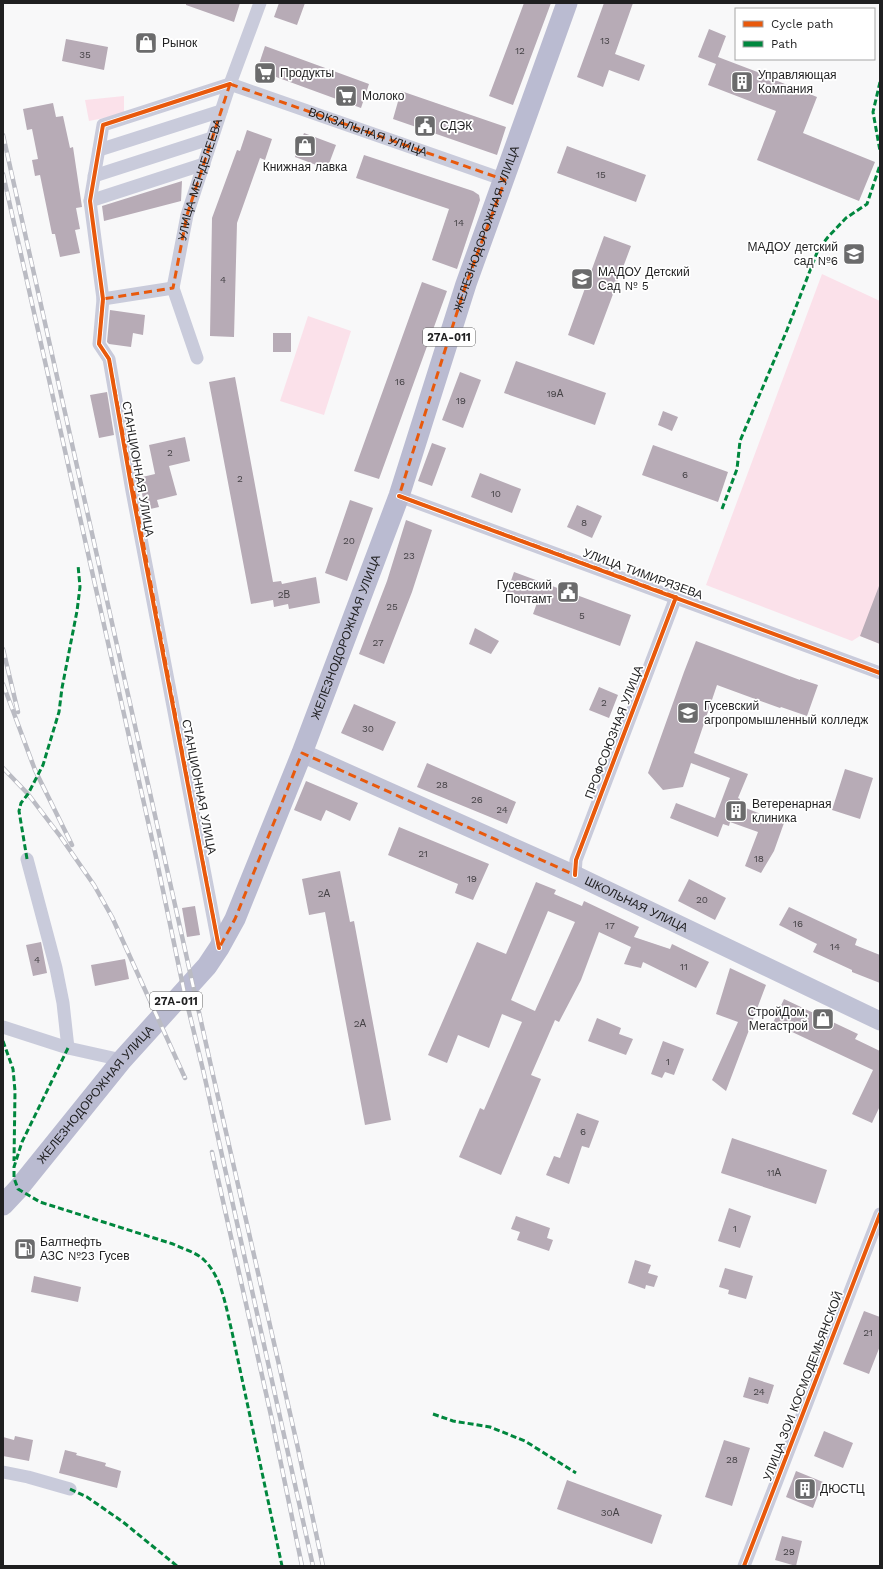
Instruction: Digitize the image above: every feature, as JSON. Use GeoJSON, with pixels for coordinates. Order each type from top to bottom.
{"type":"FeatureCollection","features":[{"type":"Feature","properties":{"kind":"main road","name":"ЖЕЛЕЗНОДОРОЖНАЯ УЛИЦА"},"geometry":{"type":"LineString","coordinates":[[3,1205],[18,1189],[122,1060],[207,966],[235,919],[302,753],[399,496],[466,284],[505,180],[524,120],[567,3]]}},
{"type":"Feature","properties":{"kind":"main road","name":"ШКОЛЬНАЯ УЛИЦА"},"geometry":{"type":"LineString","coordinates":[[302,753],[575,875],[880,1021]]}},
{"type":"Feature","properties":{"kind":"street","name":"УЛИЦА МЕНДЕЛЕЕВА"},"geometry":{"type":"LineString","coordinates":[[197,358],[173,288],[187,215],[230,84],[260,3]]}},
{"type":"Feature","properties":{"kind":"street","name":"СТАНЦИОННАЯ УЛИЦА"},"geometry":{"type":"LineString","coordinates":[[219,948],[132,491],[109,359],[99,344],[103,299],[90,201],[103,125],[230,84]]}},
{"type":"Feature","properties":{"kind":"street","name":"ВОКЗАЛЬНАЯ УЛИЦА"},"geometry":{"type":"LineString","coordinates":[[230,84],[505,180]]}},
{"type":"Feature","properties":{"kind":"street"},"geometry":{"type":"LineString","coordinates":[[99,150],[221,111]]}},
{"type":"Feature","properties":{"kind":"street"},"geometry":{"type":"LineString","coordinates":[[94,176],[212,138]]}},
{"type":"Feature","properties":{"kind":"street"},"geometry":{"type":"LineString","coordinates":[[90,201],[204,164]]}},
{"type":"Feature","properties":{"kind":"street"},"geometry":{"type":"LineString","coordinates":[[103,299],[173,288]]}},
{"type":"Feature","properties":{"kind":"street","name":"УЛИЦА ТИМИРЯЗЕВА"},"geometry":{"type":"LineString","coordinates":[[399,496],[880,673]]}},
{"type":"Feature","properties":{"kind":"street","name":"ПРОФСОЮЗНАЯ УЛИЦА"},"geometry":{"type":"LineString","coordinates":[[575,875],[576,860],[676,597]]}},
{"type":"Feature","properties":{"kind":"street"},"geometry":{"type":"LineString","coordinates":[[27,859],[56,968],[63,1003],[68,1048]]}},
{"type":"Feature","properties":{"kind":"street"},"geometry":{"type":"LineString","coordinates":[[3,1027],[68,1048],[122,1060]]}},
{"type":"Feature","properties":{"kind":"street","name":"УЛИЦА ЗОИ КОСМОДЕМЬЯНСКОЙ"},"geometry":{"type":"LineString","coordinates":[[745,1566],[880,1214]]}},
{"type":"Feature","properties":{"kind":"street"},"geometry":{"type":"LineString","coordinates":[[3,1472],[28,1477],[70,1489]]}},
{"type":"Feature","properties":{"kind":"highlighted area"},"geometry":{"type":"Polygon","coordinates":[[[230,84],[505,180],[466,284],[399,496],[676,597],[576,860],[575,875],[302,753],[235,919],[219,948],[109,359],[99,344],[103,299],[173,288],[187,215],[230,84]]]}},
{"type":"Feature","properties":{"kind":"shaded area"},"geometry":{"type":"Polygon","coordinates":[[[124,96],[124,114],[89,121],[85,100],[124,96]]]}},
{"type":"Feature","properties":{"kind":"shaded area"},"geometry":{"type":"Polygon","coordinates":[[[822,274],[880,301],[880,644],[860,636],[852,641],[706,585],[822,274]]]}},
{"type":"Feature","properties":{"kind":"shaded area"},"geometry":{"type":"Polygon","coordinates":[[[308,316],[351,331],[324,415],[280,401],[308,316]]]}},
{"type":"Feature","properties":{"kind":"building"},"geometry":{"type":"Polygon","coordinates":[[[186,3],[240,3],[234,22],[186,5],[186,3]]]}},
{"type":"Feature","properties":{"kind":"building"},"geometry":{"type":"Polygon","coordinates":[[[279,3],[305,3],[297,25],[274,17],[279,3]]]}},
{"type":"Feature","properties":{"kind":"building"},"geometry":{"type":"Polygon","coordinates":[[[524,3],[551,3],[513,105],[489,96],[524,3]]]}},
{"type":"Feature","properties":{"kind":"building"},"geometry":{"type":"Polygon","coordinates":[[[604,3],[633,3],[615,54],[645,65],[639,81],[609,70],[603,87],[577,77],[604,3]]]}},
{"type":"Feature","properties":{"kind":"building"},"geometry":{"type":"Polygon","coordinates":[[[709,29],[726,36],[718,57],[776,79],[775,80],[817,97],[803,133],[875,162],[859,201],[757,160],[776,111],[708,85],[716,64],[698,57],[709,29]]]}},
{"type":"Feature","properties":{"kind":"building"},"geometry":{"type":"Polygon","coordinates":[[[66,39],[108,47],[104,70],[62,61],[66,39]]]}},
{"type":"Feature","properties":{"kind":"building"},"geometry":{"type":"Polygon","coordinates":[[[265,46],[369,84],[361,108],[257,70],[265,46]]]}},
{"type":"Feature","properties":{"kind":"building"},"geometry":{"type":"Polygon","coordinates":[[[401,91],[506,127],[497,155],[393,119],[401,91]]]}},
{"type":"Feature","properties":{"kind":"building"},"geometry":{"type":"Polygon","coordinates":[[[53,103],[56,117],[63,116],[70,148],[73,147],[82,207],[76,208],[80,229],[75,230],[80,253],[60,257],[55,234],[52,234],[40,175],[35,176],[32,160],[38,159],[32,129],[27,130],[23,109],[53,103]]]}},
{"type":"Feature","properties":{"kind":"building"},"geometry":{"type":"Polygon","coordinates":[[[247,130],[272,139],[265,160],[260,158],[237,223],[234,337],[210,336],[212,218],[237,150],[240,151],[247,130]]]}},
{"type":"Feature","properties":{"kind":"building"},"geometry":{"type":"Polygon","coordinates":[[[304,133],[336,145],[327,169],[295,157],[304,133]]]}},
{"type":"Feature","properties":{"kind":"building"},"geometry":{"type":"Polygon","coordinates":[[[567,146],[646,175],[636,202],[557,173],[567,146]]]}},
{"type":"Feature","properties":{"kind":"building"},"geometry":{"type":"Polygon","coordinates":[[[364,155],[473,191],[479,195],[480,200],[457,269],[432,260],[449,209],[356,178],[364,155]]]}},
{"type":"Feature","properties":{"kind":"building"},"geometry":{"type":"Polygon","coordinates":[[[182,181],[181,201],[104,221],[102,206],[182,181]]]}},
{"type":"Feature","properties":{"kind":"building"},"geometry":{"type":"Polygon","coordinates":[[[604,236],[631,246],[594,345],[568,335],[604,236]]]}},
{"type":"Feature","properties":{"kind":"building"},"geometry":{"type":"Polygon","coordinates":[[[422,282],[447,291],[379,479],[354,471],[422,282]]]}},
{"type":"Feature","properties":{"kind":"building"},"geometry":{"type":"Polygon","coordinates":[[[110,310],[145,315],[143,335],[133,333],[131,347],[109,344],[107,342],[110,310]]]}},
{"type":"Feature","properties":{"kind":"building"},"geometry":{"type":"Polygon","coordinates":[[[273,333],[291,333],[291,352],[273,352],[273,333]]]}},
{"type":"Feature","properties":{"kind":"building"},"geometry":{"type":"Polygon","coordinates":[[[516,361],[606,393],[595,425],[504,393],[516,361]]]}},
{"type":"Feature","properties":{"kind":"building"},"geometry":{"type":"Polygon","coordinates":[[[460,372],[481,380],[463,428],[442,420],[460,372]]]}},
{"type":"Feature","properties":{"kind":"building"},"geometry":{"type":"Polygon","coordinates":[[[235,377],[273,582],[281,581],[282,584],[316,577],[320,603],[289,609],[288,604],[274,607],[273,600],[251,604],[209,382],[235,377]]]}},
{"type":"Feature","properties":{"kind":"building"},"geometry":{"type":"Polygon","coordinates":[[[107,392],[114,435],[99,438],[90,395],[107,392]]]}},
{"type":"Feature","properties":{"kind":"building"},"geometry":{"type":"Polygon","coordinates":[[[663,411],[678,417],[672,431],[658,425],[663,411]]]}},
{"type":"Feature","properties":{"kind":"building"},"geometry":{"type":"Polygon","coordinates":[[[185,437],[190,461],[169,466],[177,495],[157,500],[159,507],[146,510],[138,478],[155,474],[149,445],[185,437]]]}},
{"type":"Feature","properties":{"kind":"building"},"geometry":{"type":"Polygon","coordinates":[[[432,443],[446,448],[432,486],[418,481],[432,443]]]}},
{"type":"Feature","properties":{"kind":"building"},"geometry":{"type":"Polygon","coordinates":[[[653,445],[728,472],[718,502],[642,475],[653,445]]]}},
{"type":"Feature","properties":{"kind":"building"},"geometry":{"type":"Polygon","coordinates":[[[480,473],[521,489],[512,513],[471,497],[480,473]]]}},
{"type":"Feature","properties":{"kind":"building"},"geometry":{"type":"Polygon","coordinates":[[[350,500],[373,508],[347,581],[325,573],[350,500]]]}},
{"type":"Feature","properties":{"kind":"building"},"geometry":{"type":"Polygon","coordinates":[[[577,505],[602,516],[592,538],[567,527],[577,505]]]}},
{"type":"Feature","properties":{"kind":"building"},"geometry":{"type":"Polygon","coordinates":[[[406,520],[432,530],[412,592],[384,664],[359,654],[387,581],[406,520]]]}},
{"type":"Feature","properties":{"kind":"building"},"geometry":{"type":"Polygon","coordinates":[[[514,572],[631,615],[620,646],[533,614],[537,603],[507,592],[514,572]]]}},
{"type":"Feature","properties":{"kind":"building"},"geometry":{"type":"Polygon","coordinates":[[[880,586],[880,644],[860,636],[880,586]]]}},
{"type":"Feature","properties":{"kind":"building"},"geometry":{"type":"Polygon","coordinates":[[[475,628],[499,641],[491,654],[469,644],[475,628]]]}},
{"type":"Feature","properties":{"kind":"building","name":"Гусевский агропромышленный колледж"},"geometry":{"type":"Polygon","coordinates":[[[696,641],[800,680],[818,685],[807,716],[781,707],[780,708],[717,685],[694,753],[748,774],[738,798],[740,799],[738,805],[784,823],[774,851],[761,873],[745,866],[758,832],[730,822],[729,826],[723,824],[718,837],[670,818],[676,803],[715,818],[730,778],[691,763],[683,787],[663,790],[648,773],[696,641]]]}},
{"type":"Feature","properties":{"kind":"building"},"geometry":{"type":"Polygon","coordinates":[[[599,687],[618,695],[609,718],[589,710],[599,687]]]}},
{"type":"Feature","properties":{"kind":"building"},"geometry":{"type":"Polygon","coordinates":[[[354,704],[396,722],[383,751],[341,733],[354,704]]]}},
{"type":"Feature","properties":{"kind":"building"},"geometry":{"type":"Polygon","coordinates":[[[427,763],[516,802],[507,824],[417,787],[427,763]]]}},
{"type":"Feature","properties":{"kind":"building"},"geometry":{"type":"Polygon","coordinates":[[[845,769],[873,778],[860,819],[832,810],[845,769]]]}},
{"type":"Feature","properties":{"kind":"building"},"geometry":{"type":"Polygon","coordinates":[[[306,781],[358,803],[350,821],[326,810],[321,821],[294,810],[306,781]]]}},
{"type":"Feature","properties":{"kind":"building"},"geometry":{"type":"Polygon","coordinates":[[[399,827],[489,864],[473,900],[455,893],[458,884],[388,855],[399,827]]]}},
{"type":"Feature","properties":{"kind":"building"},"geometry":{"type":"Polygon","coordinates":[[[340,871],[350,922],[354,921],[391,1120],[365,1125],[325,912],[309,915],[302,879],[340,871]]]}},
{"type":"Feature","properties":{"kind":"building"},"geometry":{"type":"Polygon","coordinates":[[[689,879],[726,898],[715,920],[678,901],[689,879]]]}},
{"type":"Feature","properties":{"kind":"building"},"geometry":{"type":"Polygon","coordinates":[[[536,882],[556,890],[554,894],[582,906],[584,901],[639,927],[634,937],[670,949],[672,944],[709,962],[696,988],[643,962],[641,968],[624,964],[631,947],[599,932],[581,980],[559,1022],[555,1020],[531,1075],[541,1079],[501,1175],[459,1157],[480,1108],[484,1110],[522,1022],[502,1014],[489,1048],[458,1035],[447,1063],[428,1055],[477,942],[506,954],[536,882]],[[548,911],[511,1000],[535,1011],[575,922],[548,911]]]}},
{"type":"Feature","properties":{"kind":"building"},"geometry":{"type":"Polygon","coordinates":[[[195,906],[200,935],[187,937],[182,908],[195,906]]]}},
{"type":"Feature","properties":{"kind":"building"},"geometry":{"type":"Polygon","coordinates":[[[789,907],[857,939],[855,945],[880,955],[880,983],[852,972],[852,970],[813,952],[817,944],[779,925],[789,907]]]}},
{"type":"Feature","properties":{"kind":"building"},"geometry":{"type":"Polygon","coordinates":[[[41,942],[47,973],[33,976],[26,945],[41,942]]]}},
{"type":"Feature","properties":{"kind":"building"},"geometry":{"type":"Polygon","coordinates":[[[125,959],[129,979],[95,986],[91,965],[125,959]]]}},
{"type":"Feature","properties":{"kind":"building"},"geometry":{"type":"Polygon","coordinates":[[[730,968],[766,985],[726,1091],[712,1080],[738,1022],[716,1014],[730,968]]]}},
{"type":"Feature","properties":{"kind":"building"},"geometry":{"type":"Polygon","coordinates":[[[784,999],[858,1034],[855,1039],[880,1051],[880,1106],[872,1123],[852,1114],[873,1070],[773,1023],[784,999]]]}},
{"type":"Feature","properties":{"kind":"building"},"geometry":{"type":"Polygon","coordinates":[[[597,1018],[621,1028],[619,1034],[633,1039],[626,1055],[588,1041],[597,1018]]]}},
{"type":"Feature","properties":{"kind":"building"},"geometry":{"type":"Polygon","coordinates":[[[663,1041],[684,1049],[674,1075],[665,1072],[662,1078],[651,1074],[663,1041]]]}},
{"type":"Feature","properties":{"kind":"building"},"geometry":{"type":"Polygon","coordinates":[[[577,1113],[599,1121],[589,1148],[582,1146],[569,1184],[546,1175],[554,1156],[560,1158],[577,1113]]]}},
{"type":"Feature","properties":{"kind":"building"},"geometry":{"type":"Polygon","coordinates":[[[732,1138],[827,1170],[816,1204],[721,1173],[732,1138]]]}},
{"type":"Feature","properties":{"kind":"building"},"geometry":{"type":"Polygon","coordinates":[[[729,1208],[751,1216],[740,1248],[718,1241],[729,1208]]]}},
{"type":"Feature","properties":{"kind":"building"},"geometry":{"type":"Polygon","coordinates":[[[516,1216],[550,1228],[547,1238],[553,1240],[549,1251],[517,1240],[520,1232],[511,1229],[516,1216]]]}},
{"type":"Feature","properties":{"kind":"building"},"geometry":{"type":"Polygon","coordinates":[[[635,1260],[651,1265],[648,1273],[658,1276],[654,1287],[646,1285],[645,1289],[628,1283],[635,1260]]]}},
{"type":"Feature","properties":{"kind":"building"},"geometry":{"type":"Polygon","coordinates":[[[725,1268],[753,1276],[746,1299],[728,1294],[729,1290],[719,1287],[725,1268]]]}},
{"type":"Feature","properties":{"kind":"building"},"geometry":{"type":"Polygon","coordinates":[[[34,1276],[81,1287],[78,1302],[31,1292],[34,1276]]]}},
{"type":"Feature","properties":{"kind":"building"},"geometry":{"type":"Polygon","coordinates":[[[864,1311],[880,1317],[880,1346],[869,1374],[843,1364],[864,1311]]]}},
{"type":"Feature","properties":{"kind":"building"},"geometry":{"type":"Polygon","coordinates":[[[749,1377],[774,1385],[768,1404],[743,1397],[749,1377]]]}},
{"type":"Feature","properties":{"kind":"building"},"geometry":{"type":"Polygon","coordinates":[[[824,1431],[853,1443],[843,1468],[814,1456],[824,1431]]]}},
{"type":"Feature","properties":{"kind":"building"},"geometry":{"type":"Polygon","coordinates":[[[15,1436],[33,1440],[29,1461],[3,1456],[3,1437],[14,1440],[15,1436]]]}},
{"type":"Feature","properties":{"kind":"building"},"geometry":{"type":"Polygon","coordinates":[[[724,1440],[750,1448],[732,1506],[705,1497],[724,1440]]]}},
{"type":"Feature","properties":{"kind":"building"},"geometry":{"type":"Polygon","coordinates":[[[65,1450],[77,1453],[76,1455],[106,1463],[105,1466],[121,1471],[117,1488],[59,1473],[65,1450]]]}},
{"type":"Feature","properties":{"kind":"building","name":"ДЮСТЦ"},"geometry":{"type":"Polygon","coordinates":[[[796,1471],[823,1482],[813,1508],[786,1497],[796,1471]]]}},
{"type":"Feature","properties":{"kind":"building"},"geometry":{"type":"Polygon","coordinates":[[[567,1480],[662,1515],[652,1544],[557,1509],[567,1480]]]}},
{"type":"Feature","properties":{"kind":"building"},"geometry":{"type":"Polygon","coordinates":[[[782,1536],[802,1541],[796,1566],[775,1560],[782,1536]]]}},
{"type":"Feature","properties":{"kind":"railway"},"geometry":{"type":"LineString","coordinates":[[3,135],[297,1444],[323,1566]]}},
{"type":"Feature","properties":{"kind":"railway"},"geometry":{"type":"LineString","coordinates":[[3,174],[313,1566]]}},
{"type":"Feature","properties":{"kind":"railway"},"geometry":{"type":"LineString","coordinates":[[3,649],[18,712]]}},
{"type":"Feature","properties":{"kind":"railway"},"geometry":{"type":"LineString","coordinates":[[3,684],[35,770],[72,845]]}},
{"type":"Feature","properties":{"kind":"railway"},"geometry":{"type":"LineString","coordinates":[[3,768],[28,794],[60,836],[94,885],[112,917],[185,1078]]}},
{"type":"Feature","properties":{"kind":"railway"},"geometry":{"type":"LineString","coordinates":[[212,1152],[272,1420],[302,1566]]}},
{"type":"Feature","properties":{"kind":"marked path"},"geometry":{"type":"LineString","coordinates":[[880,82],[873,112],[880,151]]}},
{"type":"Feature","properties":{"kind":"marked path"},"geometry":{"type":"LineString","coordinates":[[722,509],[737,469],[740,441],[787,330],[818,250],[846,218],[867,204],[880,165]]}},
{"type":"Feature","properties":{"kind":"marked path"},"geometry":{"type":"LineString","coordinates":[[27,859],[19,811],[21,803],[28,794],[43,765],[59,712],[62,688],[77,611],[80,587],[78,565]]}},
{"type":"Feature","properties":{"kind":"marked path"},"geometry":{"type":"LineString","coordinates":[[3,1041],[13,1069],[15,1091],[14,1161]]}},
{"type":"Feature","properties":{"kind":"marked path"},"geometry":{"type":"LineString","coordinates":[[68,1048],[22,1142],[14,1167],[14,1178],[18,1189],[40,1202],[173,1244],[197,1255],[210,1267],[219,1284],[228,1313],[282,1566]]}},
{"type":"Feature","properties":{"kind":"marked path"},"geometry":{"type":"LineString","coordinates":[[433,1414],[453,1421],[490,1427],[525,1441],[576,1473]]}},
{"type":"Feature","properties":{"kind":"marked path"},"geometry":{"type":"LineString","coordinates":[[70,1489],[87,1497],[123,1522],[177,1566]]}},
{"type":"Feature","properties":{"kind":"cycle path"},"geometry":{"type":"LineString","coordinates":[[219,948],[132,491],[109,359],[99,344],[103,299],[90,201],[103,125],[230,84]]}},
{"type":"Feature","properties":{"kind":"cycle path"},"geometry":{"type":"LineString","coordinates":[[399,496],[880,673]]}},
{"type":"Feature","properties":{"kind":"cycle path"},"geometry":{"type":"LineString","coordinates":[[575,875],[576,860],[676,597]]}},
{"type":"Feature","properties":{"kind":"cycle path"},"geometry":{"type":"LineString","coordinates":[[744,1566],[880,1214]]}},
{"type":"Feature","properties":{"kind":"place","name":"Рынок"},"geometry":{"type":"Point","coordinates":[146,43]}},
{"type":"Feature","properties":{"kind":"place","name":"Продукты"},"geometry":{"type":"Point","coordinates":[265,73]}},
{"type":"Feature","properties":{"kind":"place","name":"Управляющая Компания"},"geometry":{"type":"Point","coordinates":[742,82]}},
{"type":"Feature","properties":{"kind":"place","name":"Молоко"},"geometry":{"type":"Point","coordinates":[346,96]}},
{"type":"Feature","properties":{"kind":"place","name":"СДЭК"},"geometry":{"type":"Point","coordinates":[425,126]}},
{"type":"Feature","properties":{"kind":"place","name":"Книжная лавка"},"geometry":{"type":"Point","coordinates":[305,146]}},
{"type":"Feature","properties":{"kind":"place","name":"МАДОУ детский сад №6"},"geometry":{"type":"Point","coordinates":[854,254]}},
{"type":"Feature","properties":{"kind":"place","name":"МАДОУ Детский Сад № 5"},"geometry":{"type":"Point","coordinates":[582,279]}},
{"type":"Feature","properties":{"kind":"place","name":"Гусевский Почтамт"},"geometry":{"type":"Point","coordinates":[568,592]}},
{"type":"Feature","properties":{"kind":"place","name":"Гусевский агропромышленный колледж"},"geometry":{"type":"Point","coordinates":[688,713]}},
{"type":"Feature","properties":{"kind":"place","name":"Ветеренарная клиника"},"geometry":{"type":"Point","coordinates":[736,811]}},
{"type":"Feature","properties":{"kind":"place","name":"СтройДом, Мегастрой"},"geometry":{"type":"Point","coordinates":[823,1019]}},
{"type":"Feature","properties":{"kind":"place","name":"Балтнефть АЗС №23 Гусев"},"geometry":{"type":"Point","coordinates":[25,1249]}},
{"type":"Feature","properties":{"kind":"place","name":"ДЮСТЦ"},"geometry":{"type":"Point","coordinates":[805,1489]}}]}
